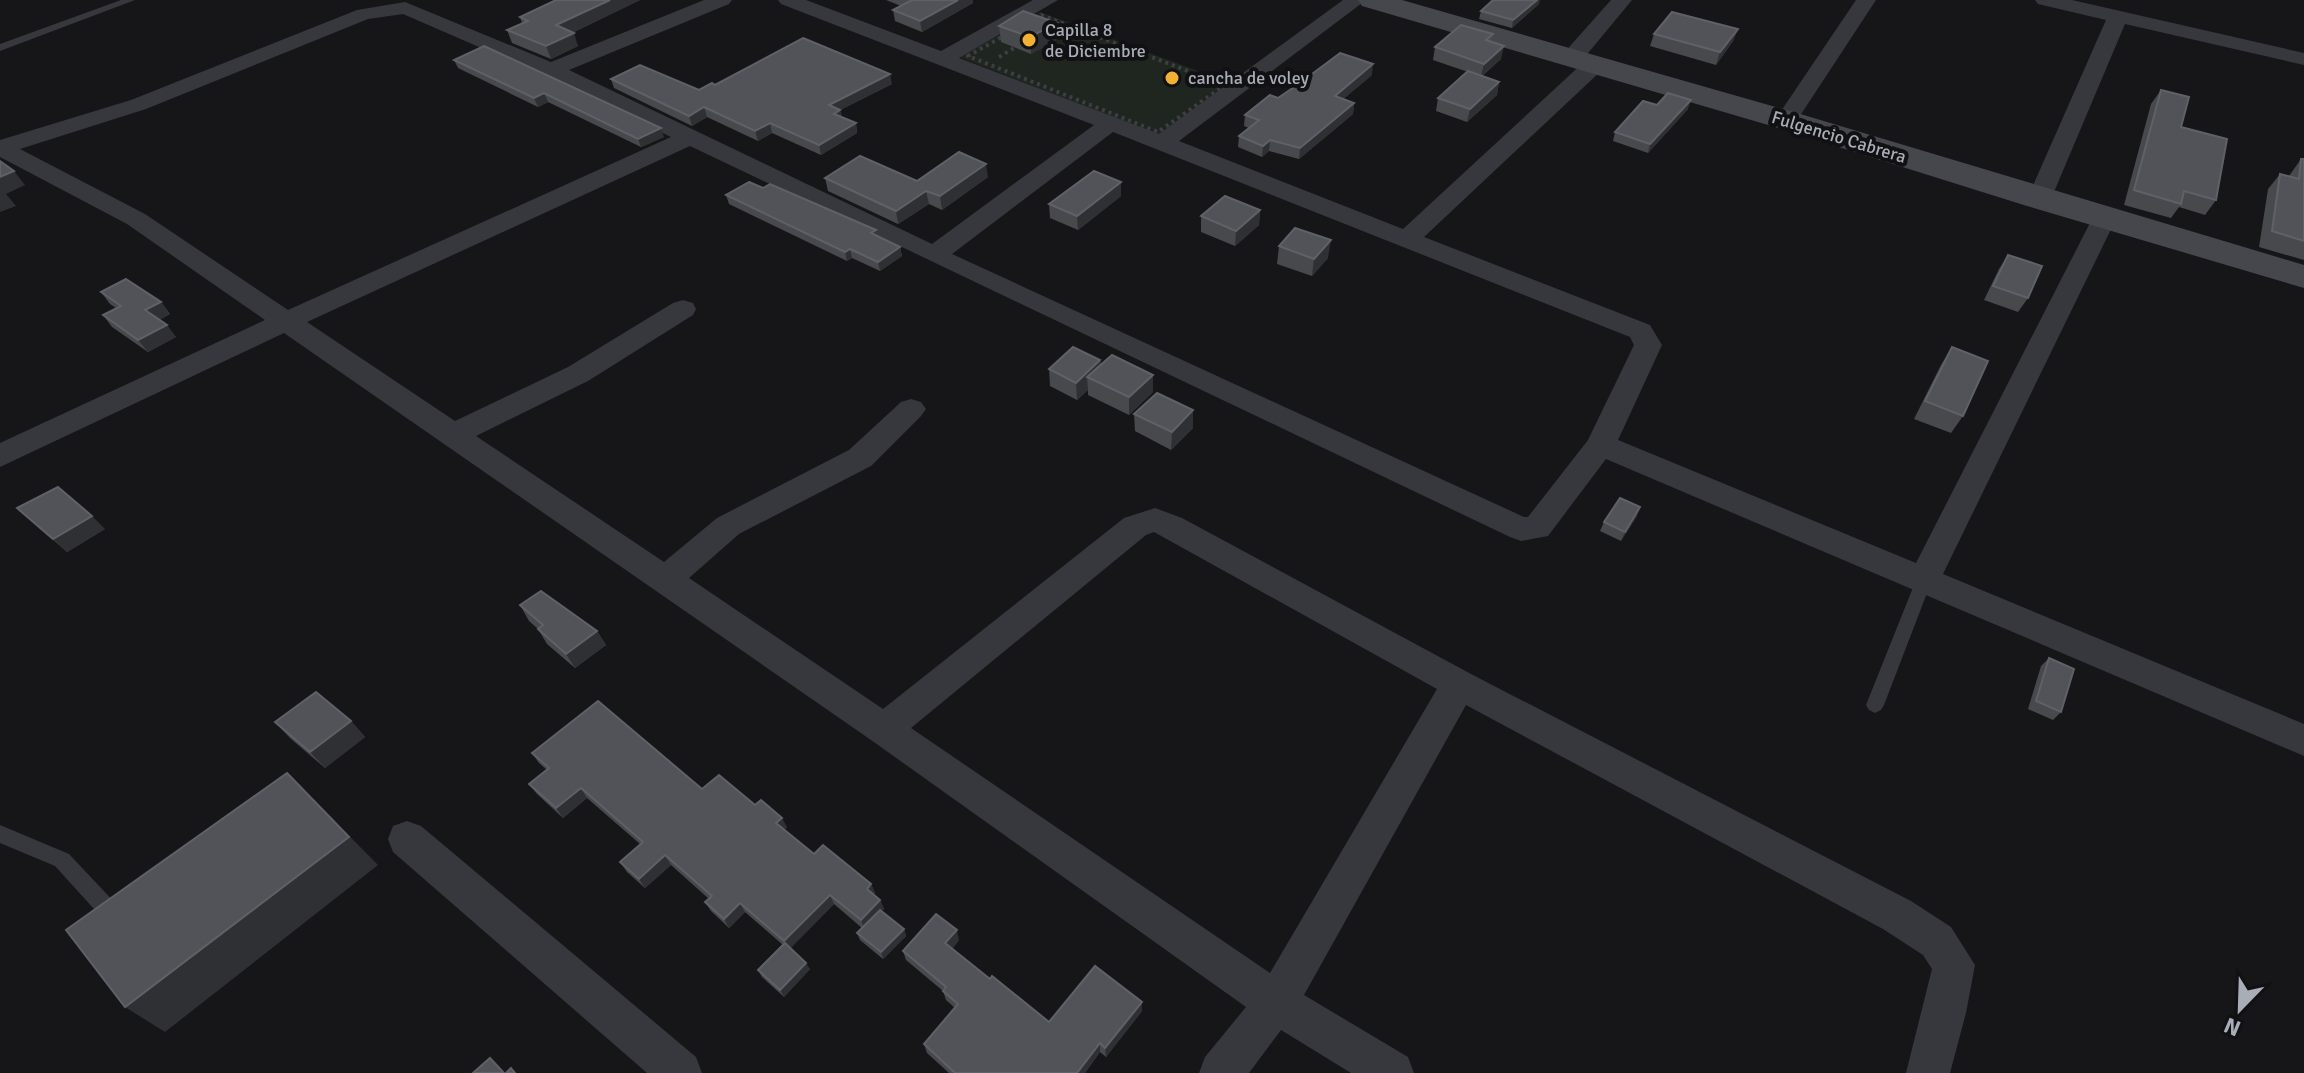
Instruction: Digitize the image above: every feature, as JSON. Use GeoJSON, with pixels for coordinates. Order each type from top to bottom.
{"type":"FeatureCollection","features":[{"type":"Feature","properties":{"kind":"main road","name":"Fulgencio Cabrera"},"geometry":{"type":"LineString","coordinates":[[1372,0],[1786,120],[2104,219],[2304,277]]}},
{"type":"Feature","properties":{"kind":"street"},"geometry":{"type":"LineString","coordinates":[[551,70],[722,0]]}},
{"type":"Feature","properties":{"kind":"street"},"geometry":{"type":"LineString","coordinates":[[0,148],[53,135],[106,116],[364,14],[417,4],[934,255],[1521,529],[1537,528],[1601,445],[1648,345],[1643,334],[1160,138],[1110,124],[788,0]]}},
{"type":"Feature","properties":{"kind":"street"},"geometry":{"type":"LineString","coordinates":[[944,58],[1048,0]]}},
{"type":"Feature","properties":{"kind":"street"},"geometry":{"type":"LineString","coordinates":[[1160,138],[1356,0]]}},
{"type":"Feature","properties":{"kind":"street"},"geometry":{"type":"LineString","coordinates":[[1407,239],[1583,62],[1622,0]]}},
{"type":"Feature","properties":{"kind":"street"},"geometry":{"type":"LineString","coordinates":[[1786,120],[1866,0]]}},
{"type":"Feature","properties":{"kind":"street"},"geometry":{"type":"LineString","coordinates":[[2045,0],[2304,59]]}},
{"type":"Feature","properties":{"kind":"street"},"geometry":{"type":"LineString","coordinates":[[2039,199],[2118,17]]}},
{"type":"Feature","properties":{"kind":"street"},"geometry":{"type":"LineString","coordinates":[[934,255],[1110,124]]}},
{"type":"Feature","properties":{"kind":"street"},"geometry":{"type":"LineString","coordinates":[[0,456],[286,321],[688,138]]}},
{"type":"Feature","properties":{"kind":"street"},"geometry":{"type":"LineString","coordinates":[[0,148],[136,219],[884,729],[1276,1003],[1392,1073]]}},
{"type":"Feature","properties":{"kind":"street"},"geometry":{"type":"LineString","coordinates":[[1924,580],[2104,219]]}},
{"type":"Feature","properties":{"kind":"street"},"geometry":{"type":"LineString","coordinates":[[452,435],[578,374],[683,309]]}},
{"type":"Feature","properties":{"kind":"street"},"geometry":{"type":"LineString","coordinates":[[665,580],[728,526],[860,458],[911,409]]}},
{"type":"Feature","properties":{"kind":"street"},"geometry":{"type":"LineString","coordinates":[[1601,445],[2304,740]]}},
{"type":"Feature","properties":{"kind":"street"},"geometry":{"type":"LineString","coordinates":[[884,729],[1135,526],[1155,520],[1897,915],[1937,941],[1954,965],[1945,1013],[1928,1073]]}},
{"type":"Feature","properties":{"kind":"street"},"geometry":{"type":"LineString","coordinates":[[1221,1073],[1276,1003],[1459,684]]}},
{"type":"Feature","properties":{"kind":"street"},"geometry":{"type":"LineString","coordinates":[[407,839],[680,1073]]}},
{"type":"Feature","properties":{"kind":"lane"},"geometry":{"type":"LineString","coordinates":[[0,48],[130,0]]}},
{"type":"Feature","properties":{"kind":"lane"},"geometry":{"type":"LineString","coordinates":[[1875,705],[1924,580]]}},
{"type":"Feature","properties":{"kind":"lane"},"geometry":{"type":"LineString","coordinates":[[0,834],[62,860],[111,913]]}},
{"type":"Feature","properties":{"kind":"path"},"geometry":{"type":"LineString","coordinates":[[1041,15],[1225,85],[1160,138],[968,56],[1041,15]]}},
{"type":"Feature","properties":{"kind":"shaded area"},"geometry":{"type":"Polygon","coordinates":[[[1040,12],[1233,84],[1160,136],[959,57],[1040,12]]]}},
{"type":"Feature","properties":{"kind":"building"},"geometry":{"type":"Polygon","coordinates":[[[556,0],[610,0],[556,25],[574,33],[546,46],[507,30],[528,21],[520,17],[556,0]]]}},
{"type":"Feature","properties":{"kind":"building"},"geometry":{"type":"Polygon","coordinates":[[[912,0],[958,0],[920,21],[893,10],[912,0]]]}},
{"type":"Feature","properties":{"kind":"building"},"geometry":{"type":"Polygon","coordinates":[[[1493,0],[1537,0],[1513,20],[1481,11],[1493,0]]]}},
{"type":"Feature","properties":{"kind":"building"},"geometry":{"type":"Polygon","coordinates":[[[1023,11],[1057,23],[1030,37],[999,26],[1023,11]]]}},
{"type":"Feature","properties":{"kind":"building"},"geometry":{"type":"Polygon","coordinates":[[[1672,12],[1738,29],[1720,52],[1654,34],[1672,12]]]}},
{"type":"Feature","properties":{"kind":"building"},"geometry":{"type":"Polygon","coordinates":[[[1461,25],[1493,34],[1486,40],[1504,46],[1484,64],[1435,47],[1461,25]]]}},
{"type":"Feature","properties":{"kind":"building"},"geometry":{"type":"Polygon","coordinates":[[[803,38],[890,74],[829,105],[840,110],[834,114],[856,123],[819,145],[770,123],[755,131],[704,107],[689,116],[611,79],[640,65],[699,90],[712,83],[715,85],[803,38]]]}},
{"type":"Feature","properties":{"kind":"building"},"geometry":{"type":"Polygon","coordinates":[[[484,46],[661,128],[638,139],[544,93],[534,98],[454,60],[484,46]]]}},
{"type":"Feature","properties":{"kind":"building"},"geometry":{"type":"Polygon","coordinates":[[[1340,53],[1373,64],[1335,96],[1354,103],[1300,148],[1270,140],[1263,146],[1239,136],[1259,120],[1245,115],[1270,95],[1278,98],[1340,53]]]}},
{"type":"Feature","properties":{"kind":"building"},"geometry":{"type":"Polygon","coordinates":[[[1468,71],[1499,82],[1470,109],[1438,98],[1468,71]]]}},
{"type":"Feature","properties":{"kind":"building"},"geometry":{"type":"Polygon","coordinates":[[[2161,90],[2189,97],[2181,127],[2227,139],[2216,200],[2184,191],[2181,204],[2134,190],[2161,90]]]}},
{"type":"Feature","properties":{"kind":"building"},"geometry":{"type":"Polygon","coordinates":[[[1668,93],[1691,100],[1650,144],[1615,132],[1643,101],[1657,105],[1668,93]]]}},
{"type":"Feature","properties":{"kind":"building"},"geometry":{"type":"Polygon","coordinates":[[[959,152],[986,164],[940,196],[926,191],[896,211],[825,178],[860,156],[917,181],[959,152]]]}},
{"type":"Feature","properties":{"kind":"building"},"geometry":{"type":"Polygon","coordinates":[[[2301,159],[2304,159],[2304,241],[2272,231],[2280,174],[2299,179],[2301,159]]]}},
{"type":"Feature","properties":{"kind":"building"},"geometry":{"type":"Polygon","coordinates":[[[0,161],[14,171],[0,177],[0,161]]]}},
{"type":"Feature","properties":{"kind":"building"},"geometry":{"type":"Polygon","coordinates":[[[1094,171],[1121,182],[1077,216],[1049,204],[1094,171]]]}},
{"type":"Feature","properties":{"kind":"building"},"geometry":{"type":"Polygon","coordinates":[[[749,182],[763,188],[770,184],[876,230],[871,233],[900,247],[878,262],[850,249],[845,252],[726,195],[749,182]]]}},
{"type":"Feature","properties":{"kind":"building"},"geometry":{"type":"Polygon","coordinates":[[[1225,196],[1260,210],[1236,231],[1201,216],[1225,196]]]}},
{"type":"Feature","properties":{"kind":"building"},"geometry":{"type":"Polygon","coordinates":[[[1295,228],[1331,240],[1314,259],[1279,246],[1295,228]]]}},
{"type":"Feature","properties":{"kind":"building"},"geometry":{"type":"Polygon","coordinates":[[[2008,255],[2042,266],[2028,298],[1993,286],[2008,255]]]}},
{"type":"Feature","properties":{"kind":"building"},"geometry":{"type":"Polygon","coordinates":[[[126,279],[161,302],[145,310],[167,325],[138,340],[103,315],[121,306],[101,292],[126,279]]]}},
{"type":"Feature","properties":{"kind":"building"},"geometry":{"type":"Polygon","coordinates":[[[1073,347],[1100,360],[1076,383],[1049,369],[1073,347]]]}},
{"type":"Feature","properties":{"kind":"building"},"geometry":{"type":"Polygon","coordinates":[[[1952,347],[1988,361],[1963,416],[1925,401],[1952,347]]]}},
{"type":"Feature","properties":{"kind":"building"},"geometry":{"type":"Polygon","coordinates":[[[1112,355],[1153,375],[1129,397],[1087,377],[1112,355]]]}},
{"type":"Feature","properties":{"kind":"building"},"geometry":{"type":"Polygon","coordinates":[[[1157,393],[1193,410],[1172,432],[1134,414],[1157,393]]]}},
{"type":"Feature","properties":{"kind":"building"},"geometry":{"type":"Polygon","coordinates":[[[58,487],[92,516],[53,539],[17,508],[58,487]]]}},
{"type":"Feature","properties":{"kind":"building"},"geometry":{"type":"Polygon","coordinates":[[[1620,498],[1640,507],[1625,532],[1604,522],[1620,498]]]}},
{"type":"Feature","properties":{"kind":"building"},"geometry":{"type":"Polygon","coordinates":[[[541,591],[597,631],[566,654],[538,629],[543,625],[520,605],[541,591]]]}},
{"type":"Feature","properties":{"kind":"building"},"geometry":{"type":"Polygon","coordinates":[[[2049,658],[2074,669],[2061,712],[2036,701],[2049,658]]]}},
{"type":"Feature","properties":{"kind":"building"},"geometry":{"type":"Polygon","coordinates":[[[316,692],[351,721],[310,752],[275,722],[316,692]]]}},
{"type":"Feature","properties":{"kind":"building"},"geometry":{"type":"Polygon","coordinates":[[[598,701],[702,789],[719,775],[755,805],[761,800],[782,818],[776,823],[814,854],[823,845],[871,884],[867,889],[880,900],[861,920],[830,895],[784,941],[740,903],[724,919],[705,902],[712,896],[665,855],[639,879],[620,862],[643,842],[581,788],[556,808],[529,784],[549,768],[532,753],[598,701]]]}},
{"type":"Feature","properties":{"kind":"building"},"geometry":{"type":"Polygon","coordinates":[[[287,773],[349,837],[125,1007],[66,930],[287,773]]]}},
{"type":"Feature","properties":{"kind":"building"},"geometry":{"type":"Polygon","coordinates":[[[880,910],[904,929],[881,952],[857,933],[880,910]]]}},
{"type":"Feature","properties":{"kind":"building"},"geometry":{"type":"Polygon","coordinates":[[[936,914],[957,930],[945,943],[1049,1022],[1095,966],[1142,1002],[1105,1048],[1100,1043],[1077,1073],[955,1073],[924,1044],[958,1004],[943,991],[946,987],[903,951],[936,914]]]}},
{"type":"Feature","properties":{"kind":"building"},"geometry":{"type":"Polygon","coordinates":[[[785,943],[806,963],[780,990],[758,970],[785,943]]]}},
{"type":"Feature","properties":{"kind":"building"},"geometry":{"type":"Polygon","coordinates":[[[490,1058],[504,1073],[473,1073],[490,1058]]]}},
{"type":"Feature","properties":{"kind":"place","name":"Capilla 8 de Diciembre"},"geometry":{"type":"Point","coordinates":[1029,40]}},
{"type":"Feature","properties":{"kind":"place","name":"cancha de voley"},"geometry":{"type":"Point","coordinates":[1172,78]}}]}
